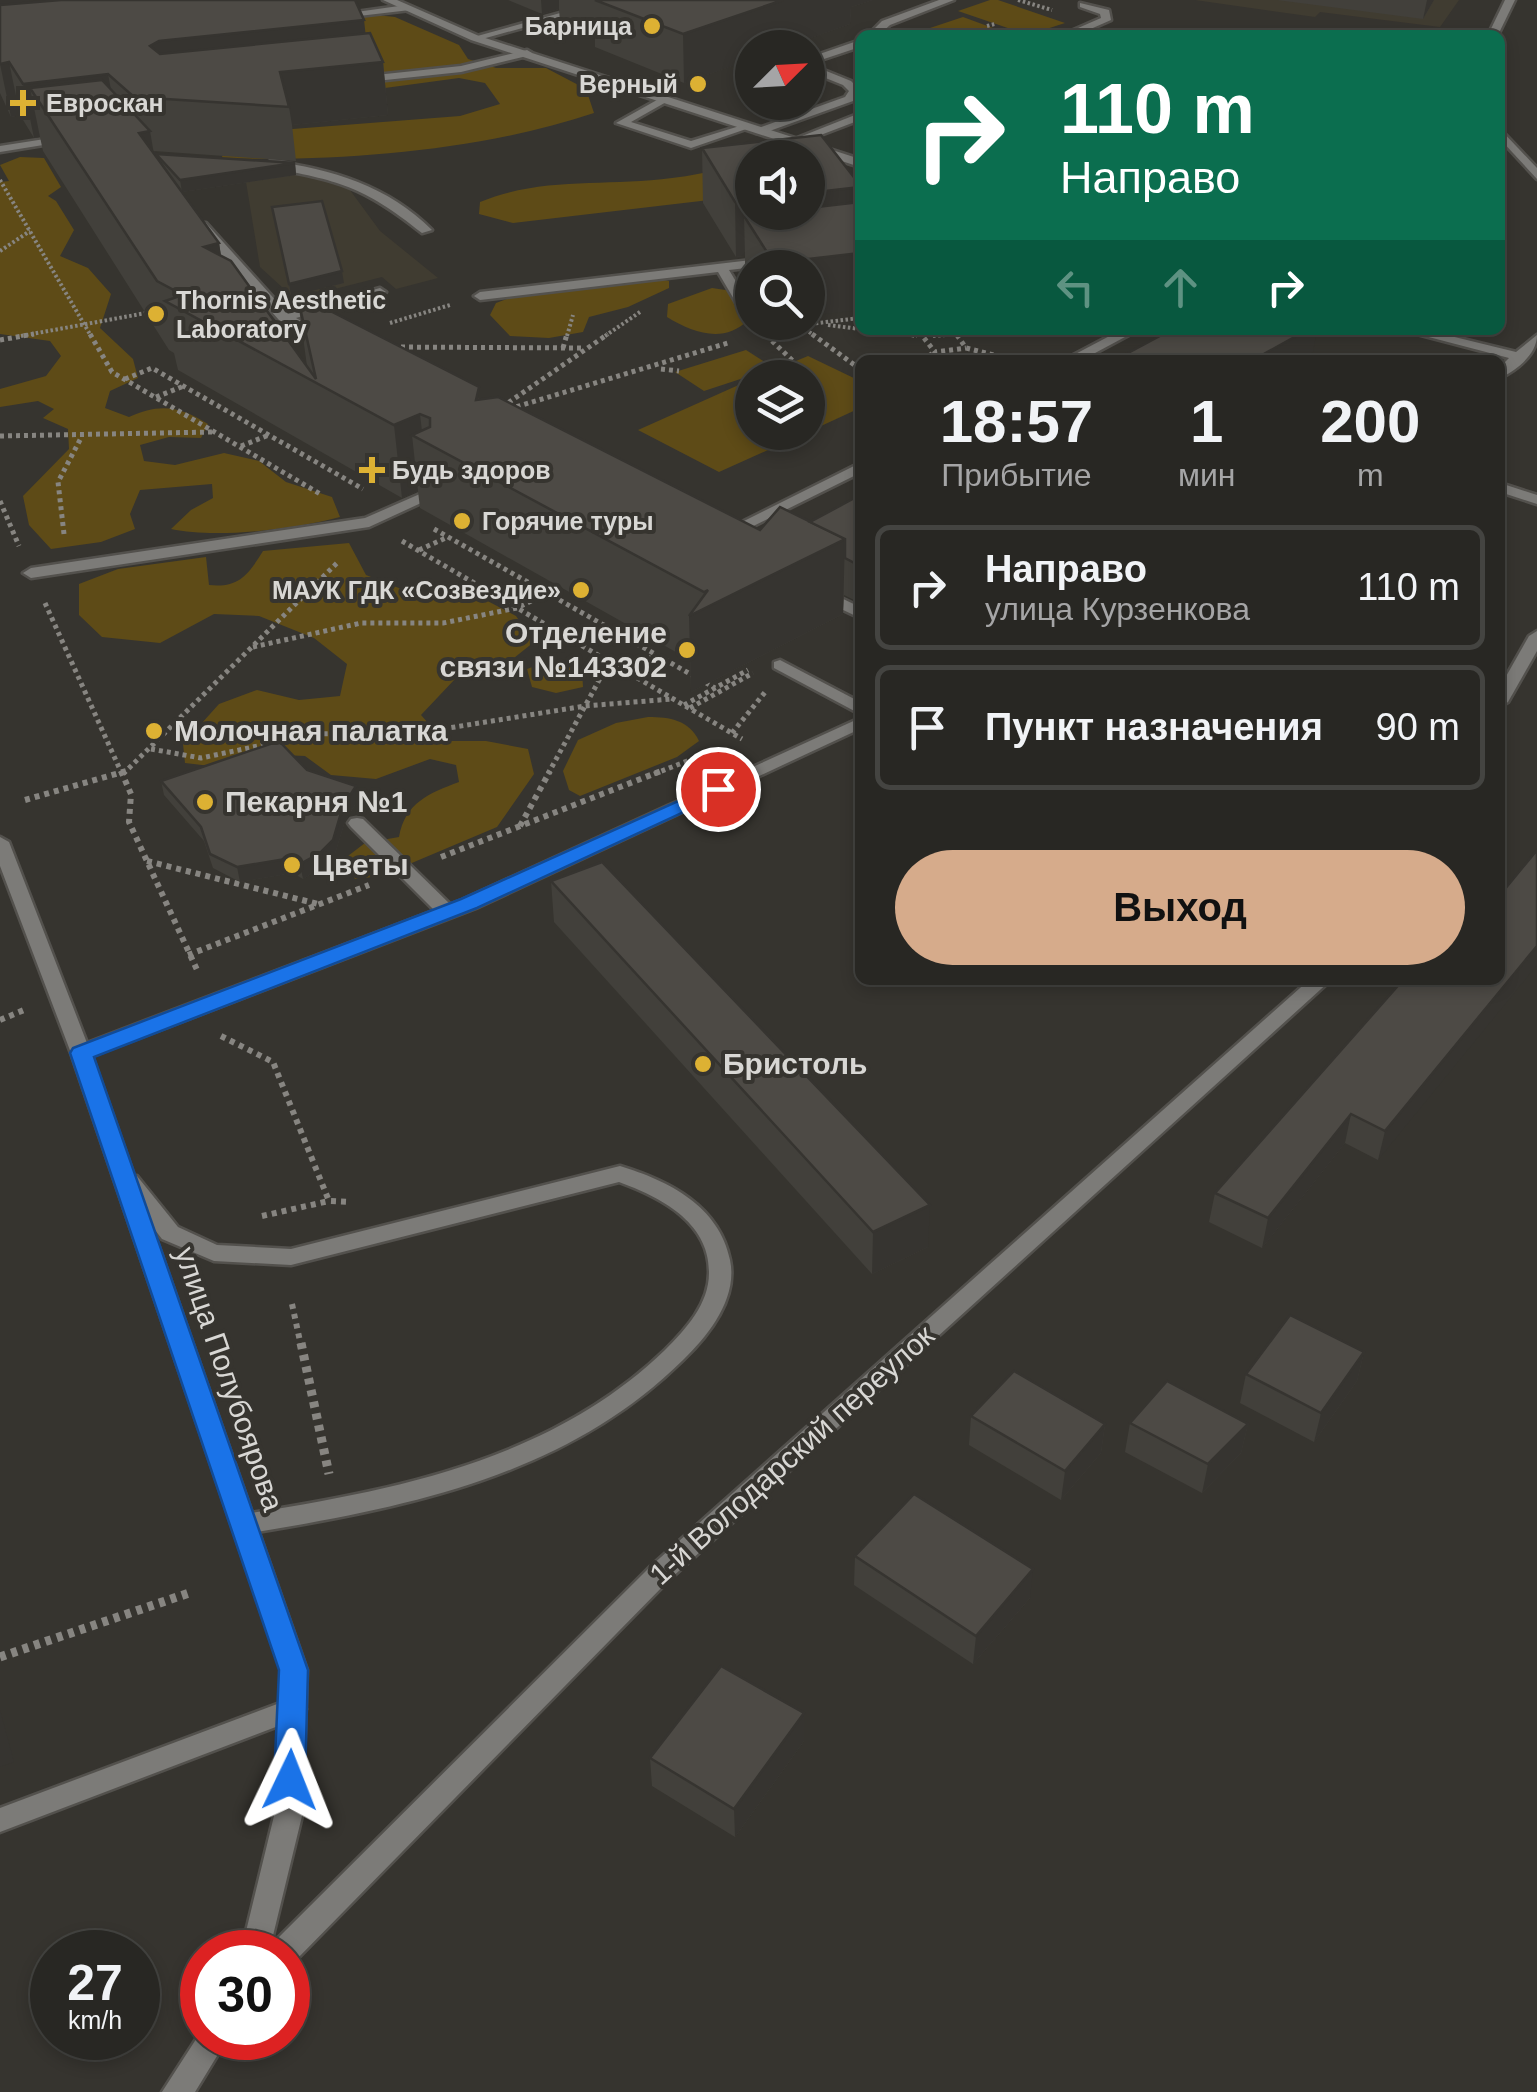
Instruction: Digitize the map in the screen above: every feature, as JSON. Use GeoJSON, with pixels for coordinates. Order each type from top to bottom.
{"type":"FeatureCollection","features":[{"type":"Feature","properties":{"kind":"street"},"geometry":{"type":"LineString","coordinates":[[388,0],[475,38],[786,140]]}},
{"type":"Feature","properties":{"kind":"street"},"geometry":{"type":"LineString","coordinates":[[475,38],[618,0]]}},
{"type":"Feature","properties":{"kind":"street"},"geometry":{"type":"LineString","coordinates":[[878,30],[886,23],[949,0]]}},
{"type":"Feature","properties":{"kind":"street"},"geometry":{"type":"LineString","coordinates":[[1495,30],[1510,0]]}},
{"type":"Feature","properties":{"kind":"street"},"geometry":{"type":"LineString","coordinates":[[1080,30],[1106,20],[1105,12],[1084,5]]}},
{"type":"Feature","properties":{"kind":"street"},"geometry":{"type":"LineString","coordinates":[[323,17],[406,8]]}},
{"type":"Feature","properties":{"kind":"street"},"geometry":{"type":"LineString","coordinates":[[825,57],[855,46]]}},
{"type":"Feature","properties":{"kind":"street"},"geometry":{"type":"LineString","coordinates":[[349,81],[461,69],[528,53]]}},
{"type":"Feature","properties":{"kind":"street"},"geometry":{"type":"LineString","coordinates":[[825,72],[855,91],[849,99],[825,108]]}},
{"type":"Feature","properties":{"kind":"street"},"geometry":{"type":"LineString","coordinates":[[664,99],[622,122],[690,145],[746,127]]}},
{"type":"Feature","properties":{"kind":"street"},"geometry":{"type":"LineString","coordinates":[[798,140],[855,118]]}},
{"type":"Feature","properties":{"kind":"street"},"geometry":{"type":"LineString","coordinates":[[760,132],[792,120]]}},
{"type":"Feature","properties":{"kind":"street"},"geometry":{"type":"LineString","coordinates":[[0,149],[88,135]]}},
{"type":"Feature","properties":{"kind":"street"},"geometry":{"type":"LineString","coordinates":[[1505,139],[1537,175]]}},
{"type":"Feature","properties":{"kind":"street"},"geometry":{"type":"LineString","coordinates":[[825,152],[855,161]]}},
{"type":"Feature","properties":{"kind":"street"},"geometry":{"type":"LineString","coordinates":[[260,164],[329,170],[388,199],[426,230]]}},
{"type":"Feature","properties":{"kind":"street"},"geometry":{"type":"LineString","coordinates":[[192,215],[284,316],[352,352]]}},
{"type":"Feature","properties":{"kind":"street"},"geometry":{"type":"LineString","coordinates":[[480,296],[735,266]]}},
{"type":"Feature","properties":{"kind":"street"},"geometry":{"type":"LineString","coordinates":[[721,268],[735,290]]}},
{"type":"Feature","properties":{"kind":"street"},"geometry":{"type":"LineString","coordinates":[[284,316],[380,292]]}},
{"type":"Feature","properties":{"kind":"street"},"geometry":{"type":"LineString","coordinates":[[1081,355],[1121,335]]}},
{"type":"Feature","properties":{"kind":"street"},"geometry":{"type":"LineString","coordinates":[[1429,335],[1520,357]]}},
{"type":"Feature","properties":{"kind":"street"},"geometry":{"type":"LineString","coordinates":[[1505,370],[1537,339]]}},
{"type":"Feature","properties":{"kind":"street"},"geometry":{"type":"LineString","coordinates":[[730,547],[716,539],[855,469]]}},
{"type":"Feature","properties":{"kind":"street"},"geometry":{"type":"LineString","coordinates":[[1505,489],[1537,500]]}},
{"type":"Feature","properties":{"kind":"street"},"geometry":{"type":"LineString","coordinates":[[31,573],[369,522],[429,494]]}},
{"type":"Feature","properties":{"kind":"street"},"geometry":{"type":"LineString","coordinates":[[809,587],[855,610]]}},
{"type":"Feature","properties":{"kind":"street"},"geometry":{"type":"LineString","coordinates":[[1505,693],[1537,636]]}},
{"type":"Feature","properties":{"kind":"street"},"geometry":{"type":"LineString","coordinates":[[783,666],[855,706]]}},
{"type":"Feature","properties":{"kind":"street"},"geometry":{"type":"LineString","coordinates":[[81,1053],[447,912],[855,725]]}},
{"type":"Feature","properties":{"kind":"street"},"geometry":{"type":"LineString","coordinates":[[357,823],[447,912]]}},
{"type":"Feature","properties":{"kind":"street","name":"улица Полубоярова"},"geometry":{"type":"LineString","coordinates":[[0,842],[81,1053],[294,1670],[288,1816],[260,1930]]}},
{"type":"Feature","properties":{"kind":"street","name":"1-й Володарский переулок"},"geometry":{"type":"LineString","coordinates":[[306,1930],[660,1573],[1315,985]]}},
{"type":"Feature","properties":{"kind":"street"},"geometry":{"type":"LineString","coordinates":[[118,1163],[139,1198],[170,1233],[214,1253],[290,1257],[557,1186],[620,1174],[666,1190],[697,1215],[717,1241],[722,1275],[709,1316],[673,1358],[603,1416],[497,1466],[338,1510],[245,1524]]}},
{"type":"Feature","properties":{"kind":"street"},"geometry":{"type":"LineString","coordinates":[[0,1820],[292,1709]]}},
{"type":"Feature","properties":{"kind":"street"},"geometry":{"type":"LineString","coordinates":[[177,2092],[199,2060]]}},
{"type":"Feature","properties":{"kind":"path"},"geometry":{"type":"LineString","coordinates":[[987,26],[994,24]]}},
{"type":"Feature","properties":{"kind":"path"},"geometry":{"type":"LineString","coordinates":[[0,251],[30,231]]}},
{"type":"Feature","properties":{"kind":"path"},"geometry":{"type":"LineString","coordinates":[[499,409],[645,310]]}},
{"type":"Feature","properties":{"kind":"path"},"geometry":{"type":"LineString","coordinates":[[0,340],[146,313]]}},
{"type":"Feature","properties":{"kind":"path"},"geometry":{"type":"LineString","coordinates":[[825,322],[855,319]]}},
{"type":"Feature","properties":{"kind":"path"},"geometry":{"type":"LineString","coordinates":[[825,324],[855,328]]}},
{"type":"Feature","properties":{"kind":"path"},"geometry":{"type":"LineString","coordinates":[[494,415],[653,368],[735,332]]}},
{"type":"Feature","properties":{"kind":"path"},"geometry":{"type":"LineString","coordinates":[[902,335],[948,335]]}},
{"type":"Feature","properties":{"kind":"path"},"geometry":{"type":"LineString","coordinates":[[957,335],[966,348]]}},
{"type":"Feature","properties":{"kind":"path"},"geometry":{"type":"LineString","coordinates":[[923,338],[935,352]]}},
{"type":"Feature","properties":{"kind":"path"},"geometry":{"type":"LineString","coordinates":[[773,340],[792,360]]}},
{"type":"Feature","properties":{"kind":"path"},"geometry":{"type":"LineString","coordinates":[[820,340],[855,365]]}},
{"type":"Feature","properties":{"kind":"path"},"geometry":{"type":"LineString","coordinates":[[352,352],[418,344],[584,348]]}},
{"type":"Feature","properties":{"kind":"path"},"geometry":{"type":"LineString","coordinates":[[930,355],[966,348],[994,355]]}},
{"type":"Feature","properties":{"kind":"path"},"geometry":{"type":"LineString","coordinates":[[124,379],[152,368],[366,490]]}},
{"type":"Feature","properties":{"kind":"path"},"geometry":{"type":"LineString","coordinates":[[653,368],[679,370]]}},
{"type":"Feature","properties":{"kind":"path"},"geometry":{"type":"LineString","coordinates":[[155,398],[184,386]]}},
{"type":"Feature","properties":{"kind":"path"},"geometry":{"type":"LineString","coordinates":[[0,436],[214,432]]}},
{"type":"Feature","properties":{"kind":"path"},"geometry":{"type":"LineString","coordinates":[[69,568],[54,494],[60,464],[83,435]]}},
{"type":"Feature","properties":{"kind":"path"},"geometry":{"type":"LineString","coordinates":[[240,447],[269,435]]}},
{"type":"Feature","properties":{"kind":"path"},"geometry":{"type":"LineString","coordinates":[[0,501],[131,794],[129,822],[200,976]]}},
{"type":"Feature","properties":{"kind":"path"},"geometry":{"type":"LineString","coordinates":[[420,520],[715,688],[684,705]]}},
{"type":"Feature","properties":{"kind":"path"},"geometry":{"type":"LineString","coordinates":[[418,551],[448,537]]}},
{"type":"Feature","properties":{"kind":"path"},"geometry":{"type":"LineString","coordinates":[[25,800],[122,775],[348,553]]}},
{"type":"Feature","properties":{"kind":"path"},"geometry":{"type":"LineString","coordinates":[[252,647],[361,623],[443,623],[517,608],[547,593]]}},
{"type":"Feature","properties":{"kind":"path"},"geometry":{"type":"LineString","coordinates":[[626,671],[656,655]]}},
{"type":"Feature","properties":{"kind":"path"},"geometry":{"type":"LineString","coordinates":[[519,827],[609,662]]}},
{"type":"Feature","properties":{"kind":"path"},"geometry":{"type":"LineString","coordinates":[[732,733],[783,666]]}},
{"type":"Feature","properties":{"kind":"path"},"geometry":{"type":"LineString","coordinates":[[150,748],[202,758],[315,734],[430,731],[585,706],[674,700]]}},
{"type":"Feature","properties":{"kind":"path"},"geometry":{"type":"LineString","coordinates":[[724,746],[758,733]]}},
{"type":"Feature","properties":{"kind":"path"},"geometry":{"type":"LineString","coordinates":[[188,954],[705,754]]}},
{"type":"Feature","properties":{"kind":"path"},"geometry":{"type":"LineString","coordinates":[[147,861],[319,904]]}},
{"type":"Feature","properties":{"kind":"path"},"geometry":{"type":"LineString","coordinates":[[0,1020],[25,1013]]}},
{"type":"Feature","properties":{"kind":"path"},"geometry":{"type":"LineString","coordinates":[[220,1035],[272,1062],[330,1201]]}},
{"type":"Feature","properties":{"kind":"path"},"geometry":{"type":"LineString","coordinates":[[257,1217],[330,1201],[359,1202]]}},
{"type":"Feature","properties":{"kind":"path"},"geometry":{"type":"LineString","coordinates":[[292,1304],[338,1510]]}},
{"type":"Feature","properties":{"kind":"path"},"geometry":{"type":"LineString","coordinates":[[0,1657],[189,1593]]}},
{"type":"Feature","properties":{"kind":"shaded area"},"geometry":{"type":"Polygon","coordinates":[[[998,0],[1065,23],[1043,30],[1013,30],[958,11],[998,0]]]}},
{"type":"Feature","properties":{"kind":"shaded area"},"geometry":{"type":"Polygon","coordinates":[[[1195,0],[1459,0],[1440,27],[1320,12],[1315,17],[1195,0]]]}},
{"type":"Feature","properties":{"kind":"shaded area"},"geometry":{"type":"Polygon","coordinates":[[[367,14],[395,17],[459,45],[468,59],[496,68],[546,68],[586,89],[594,113],[505,137],[410,151],[314,158],[221,158],[232,143],[254,132],[460,116],[500,104],[485,83],[459,78],[333,95],[123,37],[367,14]]]}},
{"type":"Feature","properties":{"kind":"shaded area"},"geometry":{"type":"Polygon","coordinates":[[[963,17],[998,30],[924,30],[963,17]]]}},
{"type":"Feature","properties":{"kind":"shaded area"},"geometry":{"type":"Polygon","coordinates":[[[20,157],[44,158],[61,187],[48,196],[56,201],[74,230],[60,256],[88,268],[111,294],[100,328],[133,359],[138,378],[110,391],[105,408],[129,417],[169,408],[208,424],[201,438],[169,437],[140,445],[144,461],[175,465],[224,453],[259,461],[286,482],[332,497],[340,517],[256,531],[210,533],[171,529],[191,510],[213,498],[212,484],[140,490],[130,514],[135,529],[101,542],[51,549],[29,525],[23,496],[69,449],[68,429],[43,418],[54,409],[38,401],[0,407],[0,389],[46,376],[61,356],[50,341],[0,334],[0,182],[9,181],[0,165],[20,157]]]}},
{"type":"Feature","properties":{"kind":"shaded area"},"geometry":{"type":"Polygon","coordinates":[[[726,168],[735,177],[735,197],[513,223],[479,214],[480,202],[527,189],[686,176],[726,168]]]}},
{"type":"Feature","properties":{"kind":"shaded area"},"geometry":{"type":"Polygon","coordinates":[[[300,169],[347,186],[380,231],[438,278],[396,289],[382,277],[295,299],[260,267],[246,182],[300,169]]]}},
{"type":"Feature","properties":{"kind":"shaded area"},"geometry":{"type":"Polygon","coordinates":[[[656,278],[669,281],[669,288],[628,307],[589,317],[583,332],[549,338],[510,336],[490,315],[496,303],[512,297],[656,278]]]}},
{"type":"Feature","properties":{"kind":"shaded area"},"geometry":{"type":"Polygon","coordinates":[[[712,288],[732,291],[735,329],[719,334],[687,328],[667,317],[668,304],[712,288]]]}},
{"type":"Feature","properties":{"kind":"shaded area"},"geometry":{"type":"Polygon","coordinates":[[[746,350],[762,360],[735,360],[735,381],[704,391],[675,372],[746,350]]]}},
{"type":"Feature","properties":{"kind":"shaded area"},"geometry":{"type":"Polygon","coordinates":[[[825,364],[855,379],[855,410],[825,424],[825,364]]]}},
{"type":"Feature","properties":{"kind":"shaded area"},"geometry":{"type":"Polygon","coordinates":[[[735,387],[735,450],[768,450],[719,472],[638,430],[735,387]]]}},
{"type":"Feature","properties":{"kind":"shaded area"},"geometry":{"type":"Polygon","coordinates":[[[349,543],[366,575],[419,596],[476,595],[516,616],[534,642],[504,666],[455,679],[421,715],[444,741],[486,741],[528,749],[534,774],[497,827],[381,876],[355,879],[344,859],[365,843],[399,837],[407,816],[420,801],[459,782],[456,765],[430,759],[376,779],[331,775],[305,756],[260,754],[219,767],[185,763],[183,744],[219,704],[257,690],[299,700],[340,696],[347,664],[314,638],[259,616],[214,614],[160,643],[102,637],[79,615],[79,584],[118,569],[206,557],[209,585],[228,584],[242,578],[263,551],[349,543]]]}},
{"type":"Feature","properties":{"kind":"shaded area"},"geometry":{"type":"Polygon","coordinates":[[[554,659],[582,670],[583,687],[556,693],[532,687],[527,669],[554,659]]]}},
{"type":"Feature","properties":{"kind":"shaded area"},"geometry":{"type":"Polygon","coordinates":[[[648,717],[678,721],[690,728],[699,741],[677,757],[580,796],[569,790],[563,771],[578,740],[616,723],[648,717]]]}},
{"type":"Feature","properties":{"kind":"building"},"geometry":{"type":"Polygon","coordinates":[[[61,0],[355,0],[364,20],[159,41],[150,46],[160,54],[370,33],[383,62],[280,72],[289,107],[134,97],[108,74],[23,84],[9,62],[0,64],[0,5],[61,0]]]}},
{"type":"Feature","properties":{"kind":"building"},"geometry":{"type":"Polygon","coordinates":[[[595,0],[783,0],[683,34],[595,0]]]}},
{"type":"Feature","properties":{"kind":"building"},"geometry":{"type":"Polygon","coordinates":[[[102,80],[150,131],[139,133],[219,243],[204,247],[231,261],[316,379],[297,294],[479,387],[476,400],[498,397],[760,530],[780,507],[845,539],[689,616],[708,590],[704,592],[412,435],[430,427],[430,418],[420,414],[394,425],[165,301],[183,295],[157,281],[30,88],[102,80]]]}},
{"type":"Feature","properties":{"kind":"building"},"geometry":{"type":"Polygon","coordinates":[[[821,135],[825,140],[775,140],[821,135]]]}},
{"type":"Feature","properties":{"kind":"building"},"geometry":{"type":"Polygon","coordinates":[[[825,140],[855,179],[855,188],[825,191],[825,140]]]}},
{"type":"Feature","properties":{"kind":"building"},"geometry":{"type":"Polygon","coordinates":[[[735,144],[735,202],[702,148],[735,144]]]}},
{"type":"Feature","properties":{"kind":"building"},"geometry":{"type":"Polygon","coordinates":[[[156,154],[295,163],[180,180],[156,154]]]}},
{"type":"Feature","properties":{"kind":"building"},"geometry":{"type":"Polygon","coordinates":[[[322,201],[342,271],[289,284],[272,207],[322,201]]]}},
{"type":"Feature","properties":{"kind":"building"},"geometry":{"type":"Polygon","coordinates":[[[855,203],[855,254],[825,257],[825,250],[766,250],[753,230],[825,230],[825,206],[855,203]]]}},
{"type":"Feature","properties":{"kind":"building"},"geometry":{"type":"Polygon","coordinates":[[[1162,335],[1298,335],[1262,355],[1124,355],[1162,335]]]}},
{"type":"Feature","properties":{"kind":"building"},"geometry":{"type":"Polygon","coordinates":[[[855,498],[855,563],[845,558],[845,539],[810,522],[855,498]]]}},
{"type":"Feature","properties":{"kind":"building"},"geometry":{"type":"Polygon","coordinates":[[[279,741],[307,770],[356,786],[343,806],[333,840],[320,853],[300,864],[291,858],[237,867],[210,854],[201,827],[161,781],[279,741]]]}},
{"type":"Feature","properties":{"kind":"building"},"geometry":{"type":"Polygon","coordinates":[[[1537,850],[1537,946],[1505,985],[1505,889],[1537,850]]]}},
{"type":"Feature","properties":{"kind":"building"},"geometry":{"type":"Polygon","coordinates":[[[602,862],[930,1205],[873,1232],[551,881],[602,862]]]}},
{"type":"Feature","properties":{"kind":"building"},"geometry":{"type":"Polygon","coordinates":[[[1399,985],[1505,985],[1385,1131],[1351,1114],[1268,1218],[1215,1193],[1399,985]]]}},
{"type":"Feature","properties":{"kind":"building"},"geometry":{"type":"Polygon","coordinates":[[[1290,1315],[1364,1352],[1321,1413],[1246,1374],[1290,1315]]]}},
{"type":"Feature","properties":{"kind":"building"},"geometry":{"type":"Polygon","coordinates":[[[1014,1371],[1105,1424],[1065,1471],[971,1416],[1014,1371]]]}},
{"type":"Feature","properties":{"kind":"building"},"geometry":{"type":"Polygon","coordinates":[[[1167,1381],[1248,1424],[1208,1464],[1130,1423],[1167,1381]]]}},
{"type":"Feature","properties":{"kind":"building"},"geometry":{"type":"Polygon","coordinates":[[[914,1494],[1033,1569],[976,1636],[855,1556],[914,1494]]]}},
{"type":"Feature","properties":{"kind":"building"},"geometry":{"type":"Polygon","coordinates":[[[721,1666],[804,1713],[734,1809],[650,1758],[721,1666]]]}},
{"type":"Feature","properties":{"kind":"place","name":"Барница"},"geometry":{"type":"Point","coordinates":[652,26]}},
{"type":"Feature","properties":{"kind":"place","name":"Верный"},"geometry":{"type":"Point","coordinates":[698,84]}},
{"type":"Feature","properties":{"kind":"place","name":"Евроскан"},"geometry":{"type":"Point","coordinates":[23,103]}},
{"type":"Feature","properties":{"kind":"place","name":"Thornis Aesthetic Laboratory"},"geometry":{"type":"Point","coordinates":[156,314]}},
{"type":"Feature","properties":{"kind":"place","name":"Будь здоров"},"geometry":{"type":"Point","coordinates":[372,470]}},
{"type":"Feature","properties":{"kind":"place","name":"Горячие туры"},"geometry":{"type":"Point","coordinates":[462,521]}},
{"type":"Feature","properties":{"kind":"place","name":"МАУК ГДК «Созвездие»"},"geometry":{"type":"Point","coordinates":[581,590]}},
{"type":"Feature","properties":{"kind":"place","name":"Отделение связи №143302"},"geometry":{"type":"Point","coordinates":[687,650]}},
{"type":"Feature","properties":{"kind":"place","name":"Молочная палатка"},"geometry":{"type":"Point","coordinates":[154,731]}},
{"type":"Feature","properties":{"kind":"place","name":"Пекарня №1"},"geometry":{"type":"Point","coordinates":[205,802]}},
{"type":"Feature","properties":{"kind":"place","name":"Цветы"},"geometry":{"type":"Point","coordinates":[292,865]}},
{"type":"Feature","properties":{"kind":"place","name":"Бристоль"},"geometry":{"type":"Point","coordinates":[703,1064]}},
{"type":"Feature","properties":{"kind":"route"},"geometry":{"type":"LineString","coordinates":[[290,1780],[294,1670],[81,1053],[469,904],[718,789]]}}]}
